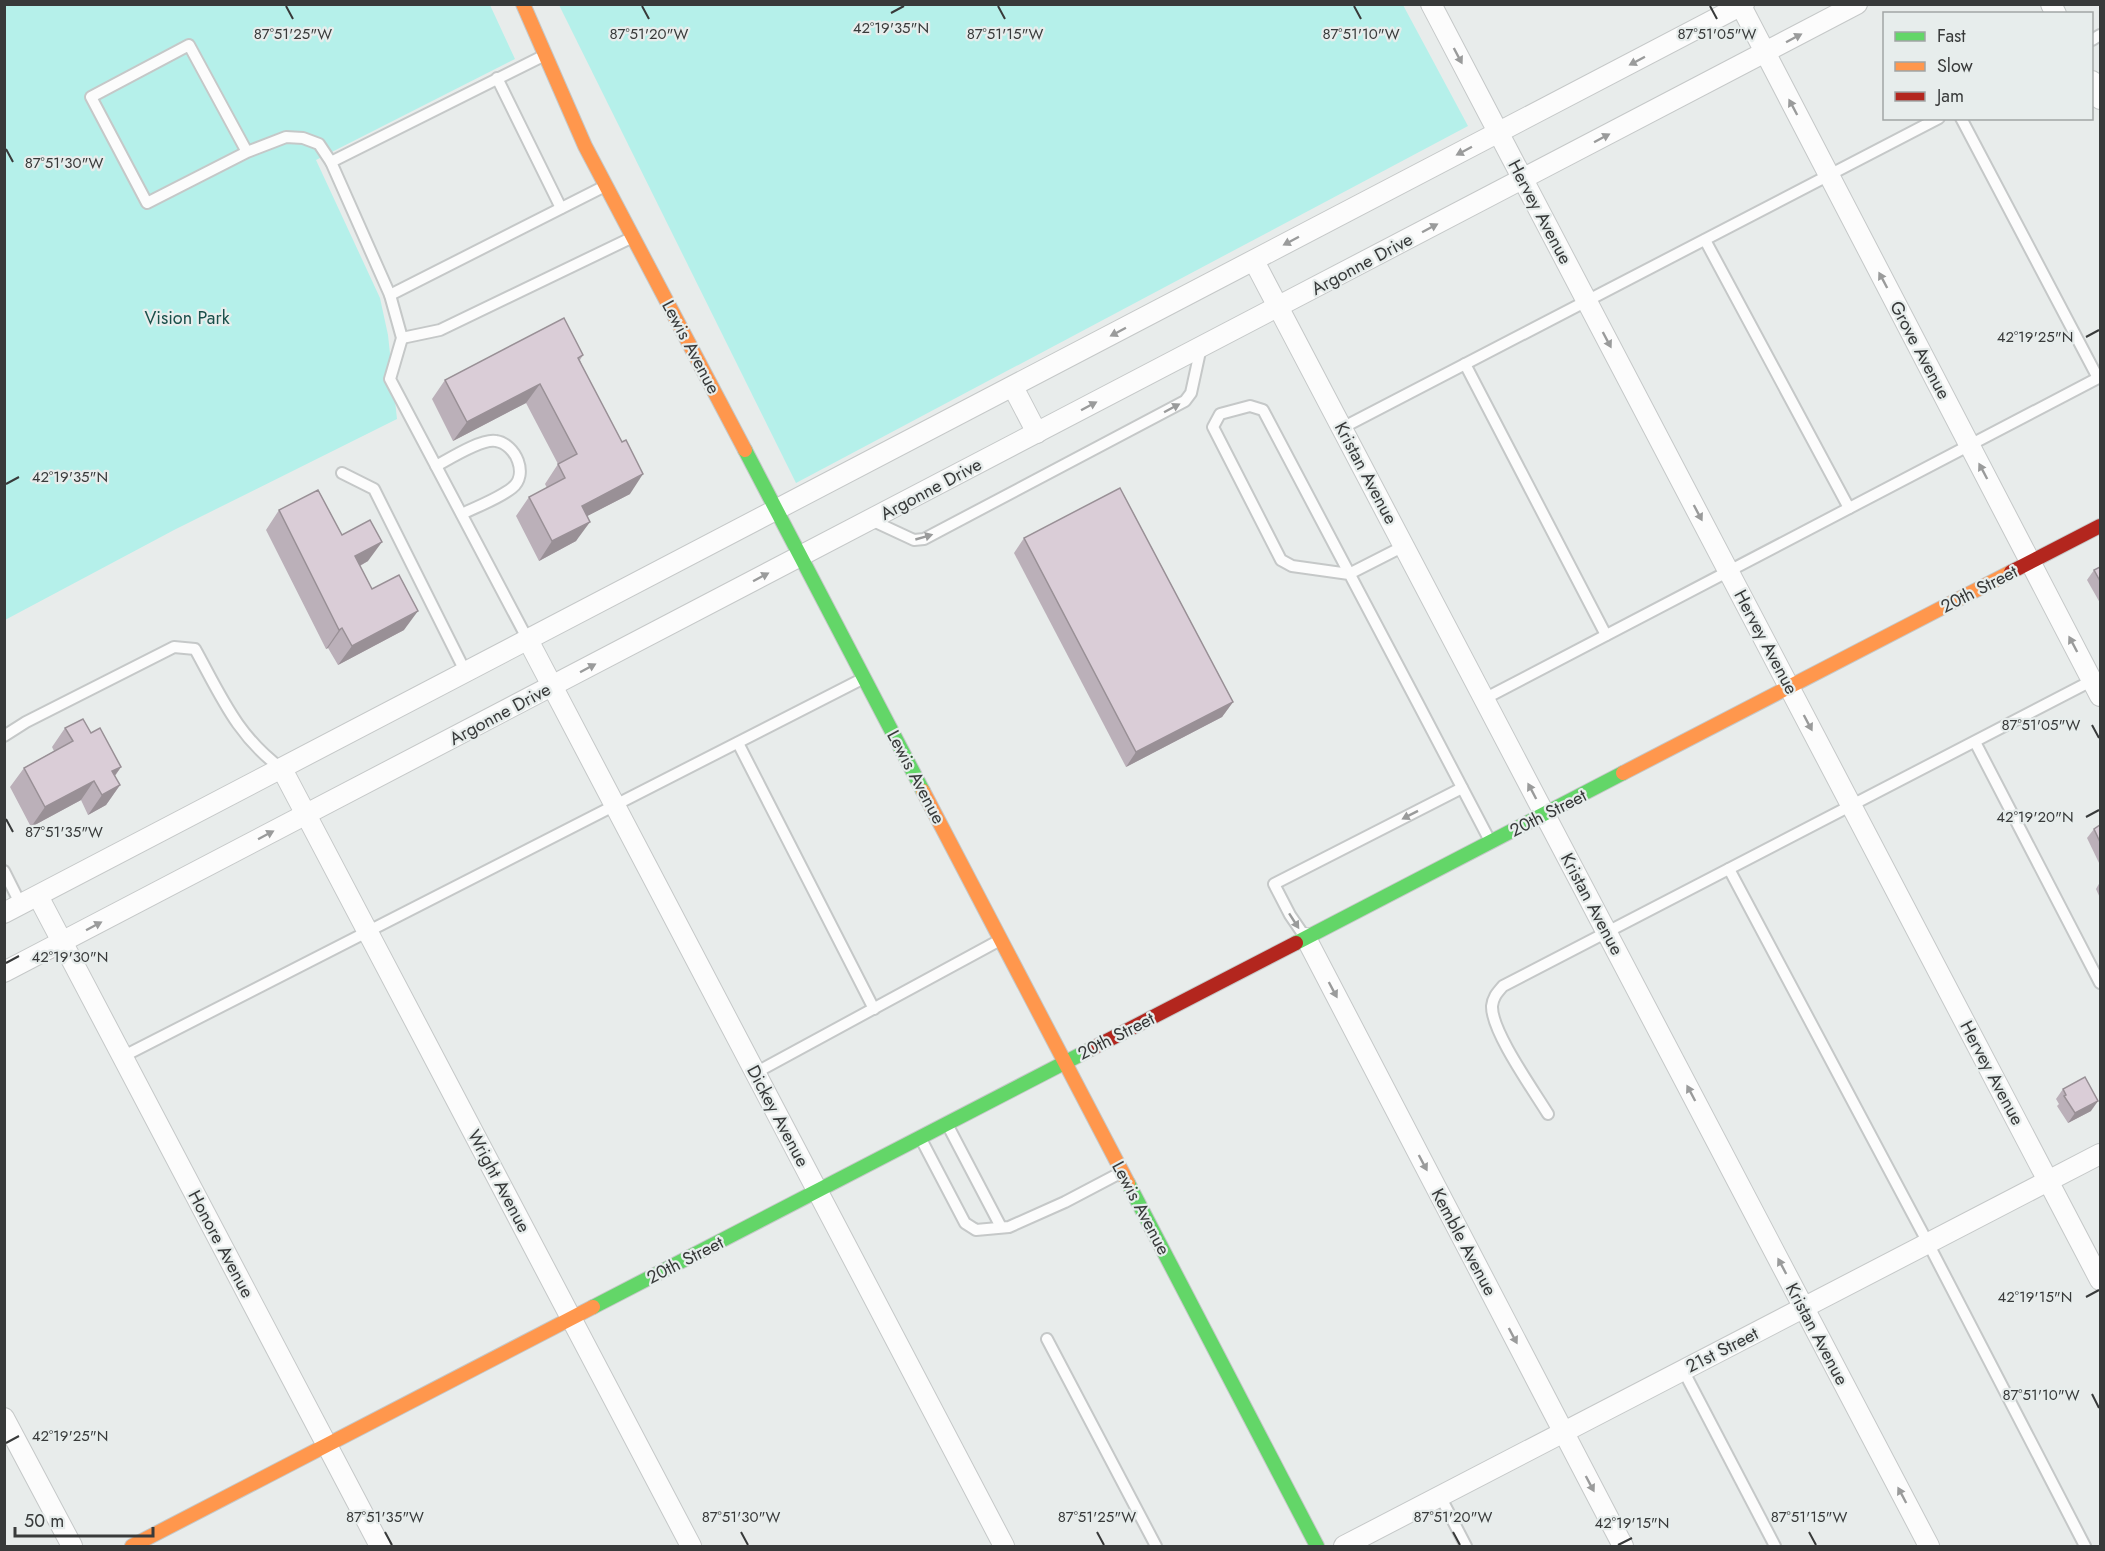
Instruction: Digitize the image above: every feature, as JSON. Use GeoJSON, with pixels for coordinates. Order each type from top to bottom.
{"type":"FeatureCollection","features":[{"type":"Feature","properties":{"kind":"street","name":"Lewis Avenue"},"geometry":{"type":"LineString","coordinates":[[523,4],[585,146],[1317,1546]]}},
{"type":"Feature","properties":{"kind":"street","name":"Argonne Drive"},"geometry":{"type":"LineString","coordinates":[[4,972],[1857,4]]}},
{"type":"Feature","properties":{"kind":"street","name":"Grove Avenue"},"geometry":{"type":"LineString","coordinates":[[1742,5],[1970,446],[2098,684]]}},
{"type":"Feature","properties":{"kind":"street"},"geometry":{"type":"LineString","coordinates":[[21,905],[1742,5]]}},
{"type":"Feature","properties":{"kind":"street","name":"Hervey Avenue"},"geometry":{"type":"LineString","coordinates":[[1436,6],[1498,133],[2100,1280]]}},
{"type":"Feature","properties":{"kind":"street"},"geometry":{"type":"LineString","coordinates":[[2093,85],[2100,99]]}},
{"type":"Feature","properties":{"kind":"street","name":"Kristan Avenue"},"geometry":{"type":"LineString","coordinates":[[1254,261],[1929,1546]]}},
{"type":"Feature","properties":{"kind":"street"},"geometry":{"type":"LineString","coordinates":[[1013,387],[1037,433]]}},
{"type":"Feature","properties":{"kind":"street","name":"20th Street"},"geometry":{"type":"LineString","coordinates":[[132,1546],[2100,526]]}},
{"type":"Feature","properties":{"kind":"street","name":"Dickey Avenue"},"geometry":{"type":"LineString","coordinates":[[528,640],[1004,1546]]}},
{"type":"Feature","properties":{"kind":"street","name":"Wright Avenue"},"geometry":{"type":"LineString","coordinates":[[282,769],[691,1546]]}},
{"type":"Feature","properties":{"kind":"street","name":"Honore Avenue"},"geometry":{"type":"LineString","coordinates":[[21,905],[62,942],[380,1546]]}},
{"type":"Feature","properties":{"kind":"street","name":"Kemble Avenue"},"geometry":{"type":"LineString","coordinates":[[1306,938],[1623,1546]]}},
{"type":"Feature","properties":{"kind":"street","name":"21st Street"},"geometry":{"type":"LineString","coordinates":[[1344,1546],[2100,1154]]}},
{"type":"Feature","properties":{"kind":"street"},"geometry":{"type":"LineString","coordinates":[[4,1418],[72,1546]]}},
{"type":"Feature","properties":{"kind":"lane"},"geometry":{"type":"LineString","coordinates":[[247,152],[189,45],[91,97],[147,203],[247,152],[286,137],[303,138],[319,144],[331,162],[390,295],[402,338],[390,379],[528,640]]}},
{"type":"Feature","properties":{"kind":"lane"},"geometry":{"type":"LineString","coordinates":[[331,162],[545,55]]}},
{"type":"Feature","properties":{"kind":"lane"},"geometry":{"type":"LineString","coordinates":[[497,78],[561,208]]}},
{"type":"Feature","properties":{"kind":"lane"},"geometry":{"type":"LineString","coordinates":[[1342,428],[1935,120]]}},
{"type":"Feature","properties":{"kind":"lane"},"geometry":{"type":"LineString","coordinates":[[1484,699],[2099,378],[1962,120]]}},
{"type":"Feature","properties":{"kind":"lane"},"geometry":{"type":"LineString","coordinates":[[390,295],[606,186]]}},
{"type":"Feature","properties":{"kind":"lane"},"geometry":{"type":"LineString","coordinates":[[402,338],[440,330],[633,237]]}},
{"type":"Feature","properties":{"kind":"lane"},"geometry":{"type":"LineString","coordinates":[[1705,240],[1850,508]]}},
{"type":"Feature","properties":{"kind":"lane"},"geometry":{"type":"LineString","coordinates":[[871,520],[914,540],[924,539],[1185,401],[1191,393],[1201,348]]}},
{"type":"Feature","properties":{"kind":"lane"},"geometry":{"type":"LineString","coordinates":[[1465,364],[1606,635]]}},
{"type":"Feature","properties":{"kind":"lane"},"geometry":{"type":"LineString","coordinates":[[1404,546],[1349,574],[1292,566],[1281,560],[1213,426],[1220,414],[1250,406],[1263,410],[1349,574],[1462,788],[1490,842]]}},
{"type":"Feature","properties":{"kind":"lane"},"geometry":{"type":"LineString","coordinates":[[436,466],[485,442],[497,441],[508,447],[517,457],[520,468],[519,480],[513,488],[462,514]]}},
{"type":"Feature","properties":{"kind":"lane"},"geometry":{"type":"LineString","coordinates":[[342,473],[374,489],[466,673]]}},
{"type":"Feature","properties":{"kind":"lane"},"geometry":{"type":"LineString","coordinates":[[4,736],[26,722],[174,647],[195,649],[237,726],[263,755],[282,769]]}},
{"type":"Feature","properties":{"kind":"lane"},"geometry":{"type":"LineString","coordinates":[[122,1057],[864,678]]}},
{"type":"Feature","properties":{"kind":"lane"},"geometry":{"type":"LineString","coordinates":[[1548,1114],[1501,1037],[1492,1008],[1493,997],[1503,986],[1975,742],[2098,684]]}},
{"type":"Feature","properties":{"kind":"lane"},"geometry":{"type":"LineString","coordinates":[[1975,742],[2100,983]]}},
{"type":"Feature","properties":{"kind":"lane"},"geometry":{"type":"LineString","coordinates":[[738,743],[874,1009]]}},
{"type":"Feature","properties":{"kind":"lane"},"geometry":{"type":"LineString","coordinates":[[1306,938],[1290,915],[1274,884],[1462,788]]}},
{"type":"Feature","properties":{"kind":"lane"},"geometry":{"type":"LineString","coordinates":[[1729,869],[1928,1243],[2085,1546]]}},
{"type":"Feature","properties":{"kind":"lane"},"geometry":{"type":"LineString","coordinates":[[4,871],[21,905]]}},
{"type":"Feature","properties":{"kind":"lane"},"geometry":{"type":"LineString","coordinates":[[755,1073],[1001,940]]}},
{"type":"Feature","properties":{"kind":"lane"},"geometry":{"type":"LineString","coordinates":[[947,1124],[1000,1227]]}},
{"type":"Feature","properties":{"kind":"lane"},"geometry":{"type":"LineString","coordinates":[[920,1138],[965,1223],[976,1230],[1009,1227],[1065,1202],[1122,1172]]}},
{"type":"Feature","properties":{"kind":"lane"},"geometry":{"type":"LineString","coordinates":[[1047,1340],[1156,1546]]}},
{"type":"Feature","properties":{"kind":"lane"},"geometry":{"type":"LineString","coordinates":[[1683,1370],[1774,1546]]}},
{"type":"Feature","properties":{"kind":"lane"},"geometry":{"type":"LineString","coordinates":[[1440,1496],[1466,1546]]}},
{"type":"Feature","properties":{"kind":"green space","name":"Vision Park"},"geometry":{"type":"Polygon","coordinates":[[[5,5],[490,5],[515,59],[316,160],[380,298],[388,335],[397,419],[174,530],[5,620],[5,5]]]}},
{"type":"Feature","properties":{"kind":"green space"},"geometry":{"type":"Polygon","coordinates":[[[559,5],[1403,5],[1468,126],[796,483],[559,5]]]}},
{"type":"Feature","properties":{"kind":"building"},"geometry":{"type":"Polygon","coordinates":[[[564,318],[583,355],[578,358],[622,442],[626,440],[643,474],[582,506],[590,522],[552,541],[529,497],[565,478],[558,464],[577,454],[540,384],[467,422],[445,380],[564,318]]]}},
{"type":"Feature","properties":{"kind":"building"},"geometry":{"type":"Polygon","coordinates":[[[1120,488],[1233,702],[1136,752],[1024,538],[1120,488]]]}},
{"type":"Feature","properties":{"kind":"building"},"geometry":{"type":"Polygon","coordinates":[[[318,490],[342,535],[370,520],[382,542],[355,556],[372,589],[399,575],[418,611],[352,646],[342,628],[339,630],[279,510],[318,490]]]}},
{"type":"Feature","properties":{"kind":"building"},"geometry":{"type":"Polygon","coordinates":[[[2100,567],[2100,581],[2094,570],[2100,567]]]}},
{"type":"Feature","properties":{"kind":"building"},"geometry":{"type":"Polygon","coordinates":[[[83,719],[91,733],[100,728],[121,767],[112,771],[120,785],[102,795],[94,781],[45,807],[24,768],[73,741],[65,728],[83,719]]]}},
{"type":"Feature","properties":{"kind":"building"},"geometry":{"type":"Polygon","coordinates":[[[2100,825],[2100,842],[2094,829],[2100,825]]]}},
{"type":"Feature","properties":{"kind":"building"},"geometry":{"type":"Polygon","coordinates":[[[2085,1077],[2098,1101],[2075,1113],[2064,1096],[2066,1095],[2063,1089],[2085,1077]]]}},
{"type":"Feature","properties":{"kind":"traffic: fast"},"geometry":{"type":"LineString","coordinates":[[745,450],[923,791]]}},
{"type":"Feature","properties":{"kind":"traffic: fast"},"geometry":{"type":"LineString","coordinates":[[1296,943],[1623,773]]}},
{"type":"Feature","properties":{"kind":"traffic: fast"},"geometry":{"type":"LineString","coordinates":[[593,1307],[1091,1049]]}},
{"type":"Feature","properties":{"kind":"traffic: fast"},"geometry":{"type":"LineString","coordinates":[[1128,1183],[1317,1546]]}},
{"type":"Feature","properties":{"kind":"traffic: slow"},"geometry":{"type":"LineString","coordinates":[[523,4],[585,146],[745,450]]}},
{"type":"Feature","properties":{"kind":"traffic: slow"},"geometry":{"type":"LineString","coordinates":[[1623,773],[2011,572]]}},
{"type":"Feature","properties":{"kind":"traffic: slow"},"geometry":{"type":"LineString","coordinates":[[923,791],[1128,1183]]}},
{"type":"Feature","properties":{"kind":"traffic: slow"},"geometry":{"type":"LineString","coordinates":[[132,1546],[593,1307]]}},
{"type":"Feature","properties":{"kind":"traffic: jam"},"geometry":{"type":"LineString","coordinates":[[2011,572],[2100,526]]}},
{"type":"Feature","properties":{"kind":"traffic: jam"},"geometry":{"type":"LineString","coordinates":[[1091,1049],[1296,943]]}}]}
